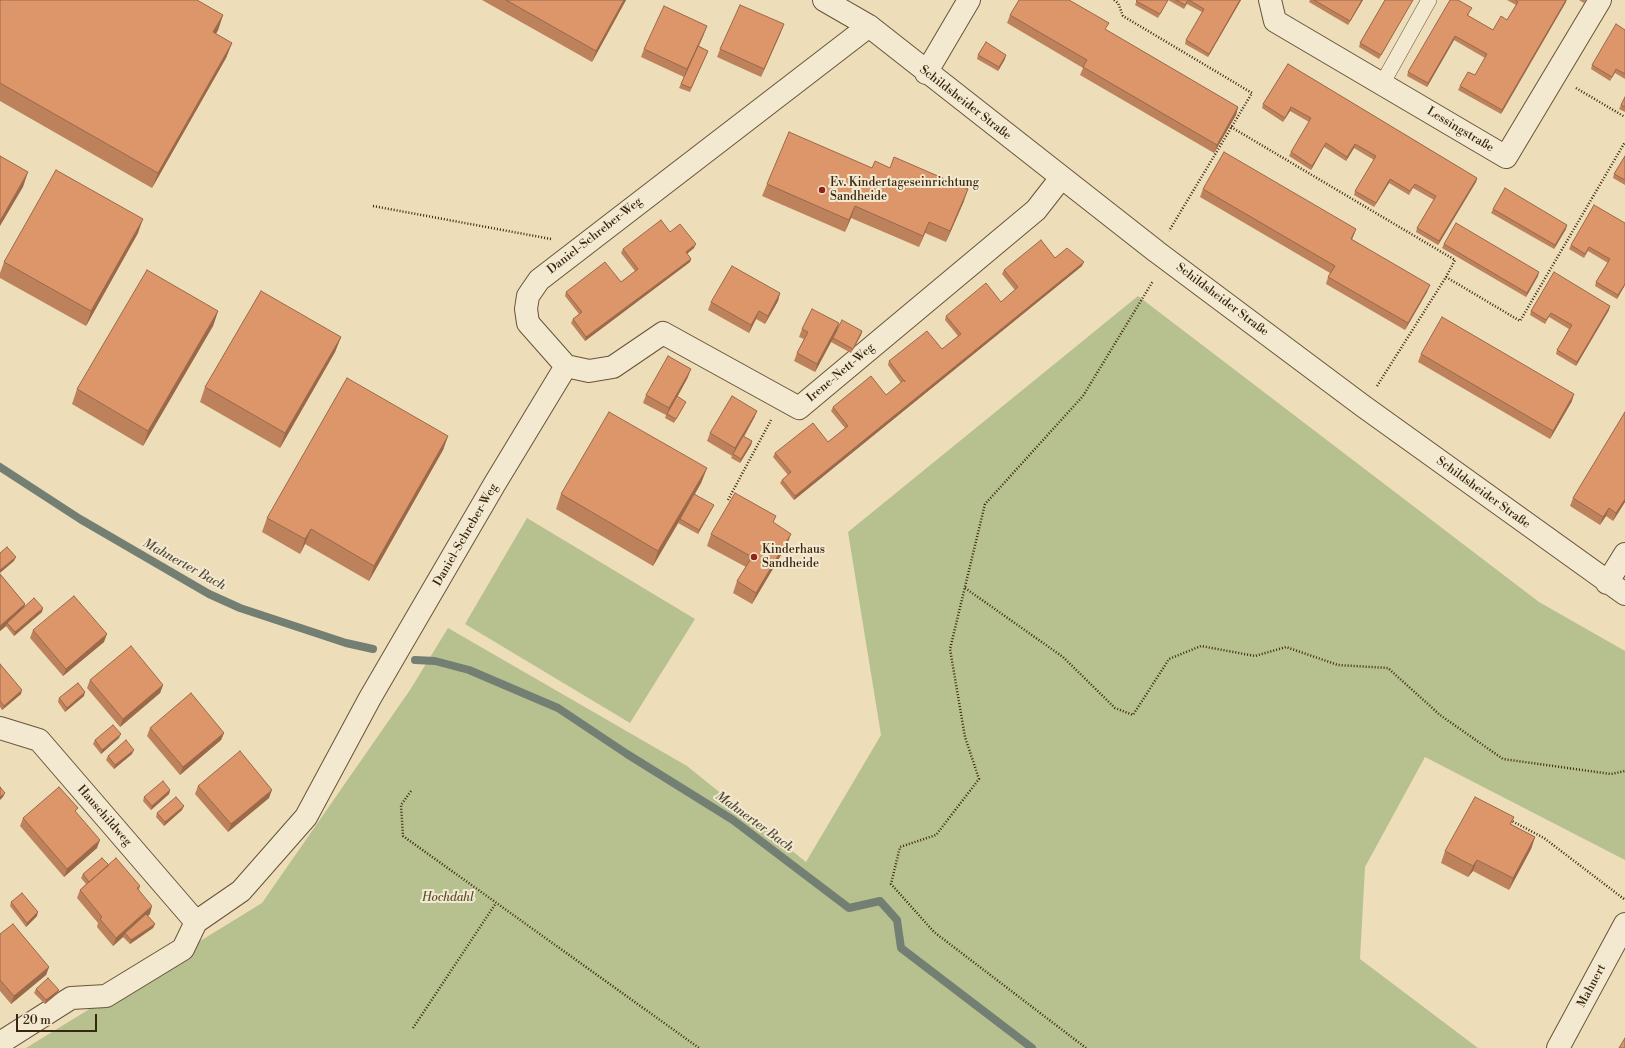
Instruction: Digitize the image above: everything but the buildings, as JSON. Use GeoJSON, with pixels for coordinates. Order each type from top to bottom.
{"type":"FeatureCollection","features":[{"type":"Feature","properties":{"kind":"street","name":"Schildsheider Straße"},"geometry":{"type":"LineString","coordinates":[[824,0],[869,26],[926,73],[1162,256],[1363,406],[1616,589]]}},
{"type":"Feature","properties":{"kind":"street"},"geometry":{"type":"LineString","coordinates":[[926,73],[969,0]]}},
{"type":"Feature","properties":{"kind":"street","name":"Lessingstraße"},"geometry":{"type":"LineString","coordinates":[[1270,0],[1275,21],[1506,157],[1600,0]]}},
{"type":"Feature","properties":{"kind":"street","name":"Daniel-Schreber-Weg"},"geometry":{"type":"LineString","coordinates":[[196,922],[241,891],[306,817],[370,698],[566,366],[528,323],[526,309],[528,296],[539,280],[581,246],[869,26]]}},
{"type":"Feature","properties":{"kind":"street","name":"Irene-Nett-Weg"},"geometry":{"type":"LineString","coordinates":[[566,366],[589,371],[613,367],[664,332],[799,408],[1036,210],[1061,178]]}},
{"type":"Feature","properties":{"kind":"street"},"geometry":{"type":"LineString","coordinates":[[1616,589],[1625,554]]}},
{"type":"Feature","properties":{"kind":"street","name":"Hauschildweg"},"geometry":{"type":"LineString","coordinates":[[0,728],[39,740],[196,922]]}},
{"type":"Feature","properties":{"kind":"street"},"geometry":{"type":"LineString","coordinates":[[0,1043],[71,998],[106,996],[184,949],[196,922]]}},
{"type":"Feature","properties":{"kind":"street","name":"Mahnert"},"geometry":{"type":"LineString","coordinates":[[1558,1048],[1625,924]]}},
{"type":"Feature","properties":{"kind":"lane"},"geometry":{"type":"LineString","coordinates":[[1382,84],[1429,0]]}},
{"type":"Feature","properties":{"kind":"path"},"geometry":{"type":"LineString","coordinates":[[1086,1048],[934,932],[891,884],[900,847],[936,835],[979,779],[965,737],[950,649],[985,504],[1082,396],[1162,256],[1231,127],[1252,93],[1123,16],[1118,3],[1114,0]]}},
{"type":"Feature","properties":{"kind":"path"},"geometry":{"type":"LineString","coordinates":[[1555,75],[1625,117]]}},
{"type":"Feature","properties":{"kind":"path"},"geometry":{"type":"LineString","coordinates":[[1231,127],[1455,260],[1390,366],[1363,406]]}},
{"type":"Feature","properties":{"kind":"path"},"geometry":{"type":"LineString","coordinates":[[1446,276],[1520,321],[1625,142]]}},
{"type":"Feature","properties":{"kind":"path"},"geometry":{"type":"LineString","coordinates":[[373,206],[581,246]]}},
{"type":"Feature","properties":{"kind":"path"},"geometry":{"type":"LineString","coordinates":[[728,500],[783,399]]}},
{"type":"Feature","properties":{"kind":"path"},"geometry":{"type":"LineString","coordinates":[[965,588],[1063,657],[1115,708],[1133,715],[1169,659],[1201,646],[1255,656],[1286,647],[1338,665],[1388,668],[1440,715],[1503,759],[1612,774],[1625,771]]}},
{"type":"Feature","properties":{"kind":"path"},"geometry":{"type":"LineString","coordinates":[[411,791],[401,805],[403,836],[699,1048]]}},
{"type":"Feature","properties":{"kind":"path"},"geometry":{"type":"LineString","coordinates":[[1504,817],[1544,838],[1625,899]]}},
{"type":"Feature","properties":{"kind":"path"},"geometry":{"type":"LineString","coordinates":[[413,1028],[496,903]]}},
{"type":"Feature","properties":{"kind":"green space","name":"Hochdahl"},"geometry":{"type":"Polygon","coordinates":[[[1138,296],[1539,602],[1625,651],[1625,860],[1425,757],[1365,867],[1360,959],[1478,1048],[26,1048],[262,903],[410,690],[448,628],[687,766],[806,862],[881,735],[848,532],[1138,296]]]}},
{"type":"Feature","properties":{"kind":"green space"},"geometry":{"type":"Polygon","coordinates":[[[527,518],[695,619],[630,723],[465,624],[527,518]]]}},
{"type":"Feature","properties":{"kind":"waterway","name":"Mahnerter Bach"},"geometry":{"type":"LineString","coordinates":[[0,467],[80,519],[209,594],[240,608],[346,643],[373,649]]}},
{"type":"Feature","properties":{"kind":"waterway","name":"Mahnerter Bach"},"geometry":{"type":"LineString","coordinates":[[415,660],[435,661],[469,670],[558,708],[627,754],[733,820],[849,908],[880,901],[897,920],[901,948],[1032,1048]]}},
{"type":"Feature","properties":{"kind":"place","name":"Ev. Kindertageseinrichtung Sandheide"},"geometry":{"type":"Point","coordinates":[822,190]}},
{"type":"Feature","properties":{"kind":"place","name":"Kinderhaus Sandheide"},"geometry":{"type":"Point","coordinates":[754,557]}}]}
